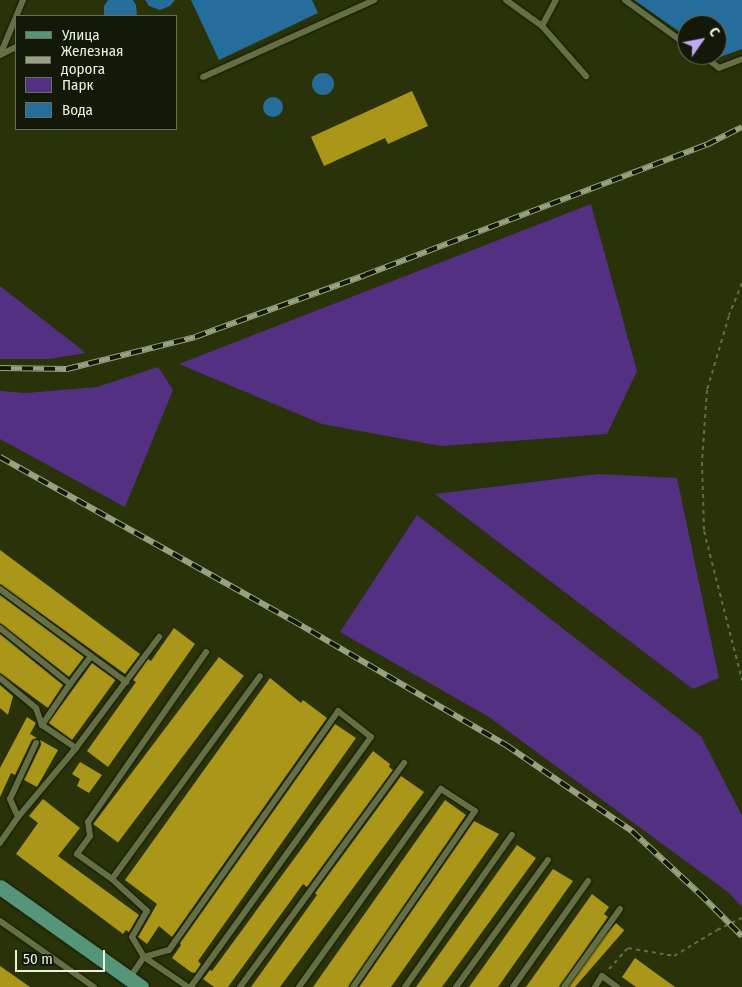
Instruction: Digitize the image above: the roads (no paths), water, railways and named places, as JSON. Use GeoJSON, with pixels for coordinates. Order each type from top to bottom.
{"type":"FeatureCollection","features":[{"type":"Feature","properties":{"kind":"main road"},"geometry":{"type":"LineString","coordinates":[[1,889],[135,983]]}},
{"type":"Feature","properties":{"kind":"lane"},"geometry":{"type":"LineString","coordinates":[[17,15],[23,0]]}},
{"type":"Feature","properties":{"kind":"lane"},"geometry":{"type":"LineString","coordinates":[[203,77],[374,0]]}},
{"type":"Feature","properties":{"kind":"lane"},"geometry":{"type":"LineString","coordinates":[[506,0],[542,26],[586,76]]}},
{"type":"Feature","properties":{"kind":"lane"},"geometry":{"type":"LineString","coordinates":[[542,26],[556,0]]}},
{"type":"Feature","properties":{"kind":"lane"},"geometry":{"type":"LineString","coordinates":[[625,0],[677,38]]}},
{"type":"Feature","properties":{"kind":"lane"},"geometry":{"type":"LineString","coordinates":[[15,19],[0,55],[15,48]]}},
{"type":"Feature","properties":{"kind":"lane"},"geometry":{"type":"LineString","coordinates":[[715,65],[719,68],[742,60]]}},
{"type":"Feature","properties":{"kind":"lane"},"geometry":{"type":"LineString","coordinates":[[0,589],[126,682]]}},
{"type":"Feature","properties":{"kind":"lane"},"geometry":{"type":"LineString","coordinates":[[0,628],[70,684]]}},
{"type":"Feature","properties":{"kind":"lane"},"geometry":{"type":"LineString","coordinates":[[0,844],[18,817],[76,748],[159,637]]}},
{"type":"Feature","properties":{"kind":"lane"},"geometry":{"type":"LineString","coordinates":[[144,957],[169,950],[338,711],[371,737],[189,987],[144,957],[132,937],[147,911],[112,879],[77,854],[90,836],[88,822],[206,652]]}},
{"type":"Feature","properties":{"kind":"lane"},"geometry":{"type":"LineString","coordinates":[[42,725],[91,656]]}},
{"type":"Feature","properties":{"kind":"lane"},"geometry":{"type":"LineString","coordinates":[[112,879],[260,676]]}},
{"type":"Feature","properties":{"kind":"lane"},"geometry":{"type":"LineString","coordinates":[[0,678],[36,708],[42,725],[76,748]]}},
{"type":"Feature","properties":{"kind":"lane"},"geometry":{"type":"LineString","coordinates":[[18,817],[10,799],[36,743]]}},
{"type":"Feature","properties":{"kind":"lane"},"geometry":{"type":"LineString","coordinates":[[240,987],[404,763]]}},
{"type":"Feature","properties":{"kind":"lane"},"geometry":{"type":"LineString","coordinates":[[299,987],[441,789],[475,811],[354,987]]}},
{"type":"Feature","properties":{"kind":"lane"},"geometry":{"type":"LineString","coordinates":[[405,987],[512,835]]}},
{"type":"Feature","properties":{"kind":"lane"},"geometry":{"type":"LineString","coordinates":[[456,987],[548,860]]}},
{"type":"Feature","properties":{"kind":"lane"},"geometry":{"type":"LineString","coordinates":[[513,987],[588,881]]}},
{"type":"Feature","properties":{"kind":"lane"},"geometry":{"type":"LineString","coordinates":[[564,987],[620,909]]}},
{"type":"Feature","properties":{"kind":"lane"},"geometry":{"type":"LineString","coordinates":[[0,921],[94,987]]}},
{"type":"Feature","properties":{"kind":"lane"},"geometry":{"type":"LineString","coordinates":[[135,983],[144,957]]}},
{"type":"Feature","properties":{"kind":"lane"},"geometry":{"type":"LineString","coordinates":[[595,987],[602,976],[617,987]]}},
{"type":"Feature","properties":{"kind":"water"},"geometry":{"type":"Polygon","coordinates":[[[108,0],[133,0],[136,5],[137,15],[104,15],[104,6],[108,0]]]}},
{"type":"Feature","properties":{"kind":"water"},"geometry":{"type":"Polygon","coordinates":[[[145,0],[175,0],[170,6],[160,10],[149,6],[145,0]]]}},
{"type":"Feature","properties":{"kind":"water"},"geometry":{"type":"Polygon","coordinates":[[[191,0],[312,0],[318,13],[219,60],[191,0]]]}},
{"type":"Feature","properties":{"kind":"water"},"geometry":{"type":"Polygon","coordinates":[[[634,0],[742,0],[742,49],[727,54],[727,15],[677,15],[677,30],[634,0]]]}},
{"type":"Feature","properties":{"kind":"water"},"geometry":{"type":"Polygon","coordinates":[[[323,73],[333,80],[334,84],[327,94],[323,95],[313,88],[312,84],[319,74],[323,73]]]}},
{"type":"Feature","properties":{"kind":"water"},"geometry":{"type":"Polygon","coordinates":[[[273,97],[280,100],[283,107],[280,114],[273,117],[266,114],[263,107],[266,100],[273,97]]]}},
{"type":"Feature","properties":{"kind":"railway"},"geometry":{"type":"LineString","coordinates":[[0,368],[67,369],[195,337],[365,275],[706,145],[742,127]]}},
{"type":"Feature","properties":{"kind":"railway"},"geometry":{"type":"LineString","coordinates":[[0,457],[292,620],[506,745],[632,831],[742,936]]}}]}
